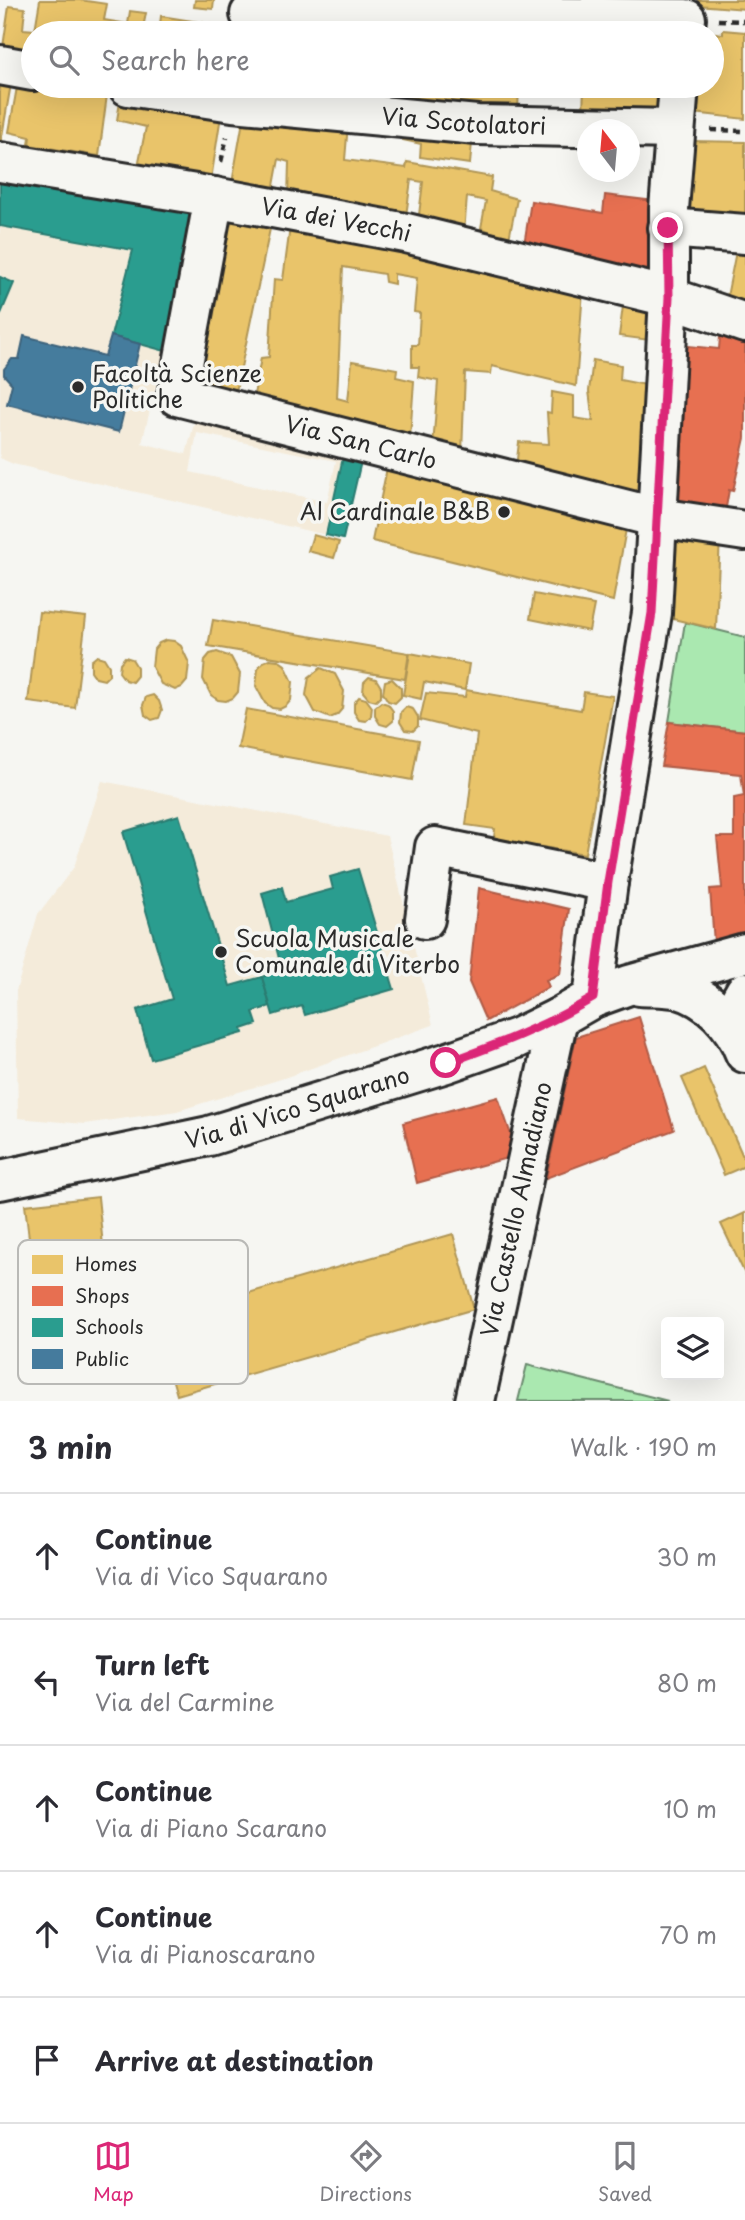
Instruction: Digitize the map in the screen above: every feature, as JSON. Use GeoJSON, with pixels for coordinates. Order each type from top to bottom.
{"type":"FeatureCollection","features":[{"type":"Feature","properties":{"kind":"street"},"geometry":{"type":"LineString","coordinates":[[250,14],[686,17]]}},
{"type":"Feature","properties":{"kind":"street"},"geometry":{"type":"LineString","coordinates":[[0,65],[21,69]]}},
{"type":"Feature","properties":{"kind":"street","name":"Via Scotolatori"},"geometry":{"type":"LineString","coordinates":[[207,98],[477,125],[675,129]]}},
{"type":"Feature","properties":{"kind":"street"},"geometry":{"type":"LineString","coordinates":[[593,998],[608,882],[650,628],[669,297],[668,228],[678,98]]}},
{"type":"Feature","properties":{"kind":"street","name":"Via dei Vecchi"},"geometry":{"type":"LineString","coordinates":[[0,162],[214,197],[406,233],[669,297],[745,323]]}},
{"type":"Feature","properties":{"kind":"street","name":"Via San Carlo"},"geometry":{"type":"LineString","coordinates":[[214,197],[177,396],[657,537]]}},
{"type":"Feature","properties":{"kind":"street"},"geometry":{"type":"LineString","coordinates":[[668,228],[745,234]]}},
{"type":"Feature","properties":{"kind":"street"},"geometry":{"type":"LineString","coordinates":[[657,537],[745,531]]}},
{"type":"Feature","properties":{"kind":"street"},"geometry":{"type":"LineString","coordinates":[[425,919],[435,847],[608,882]]}},
{"type":"Feature","properties":{"kind":"street","name":"Via di Vico Squarano"},"geometry":{"type":"LineString","coordinates":[[0,1180],[209,1136],[446,1063],[517,1038],[593,998],[629,985],[745,953]]}},
{"type":"Feature","properties":{"kind":"street"},"geometry":{"type":"LineString","coordinates":[[629,985],[679,989],[712,1005],[742,1045]]}},
{"type":"Feature","properties":{"kind":"street"},"geometry":{"type":"LineString","coordinates":[[742,1045],[741,999],[745,992]]}},
{"type":"Feature","properties":{"kind":"street","name":"Via Castello Almadiano"},"geometry":{"type":"LineString","coordinates":[[475,1401],[558,1018]]}},
{"type":"Feature","properties":{"kind":"path"},"geometry":{"type":"LineString","coordinates":[[214,197],[233,102]]}},
{"type":"Feature","properties":{"kind":"shaded area","name":"Facoltà Scienze Politiche"},"geometry":{"type":"Polygon","coordinates":[[[0,176],[200,208],[176,354],[164,352],[142,443],[186,454],[195,420],[344,453],[326,535],[13,464],[0,458],[0,176]],[[197,433],[190,472],[327,502],[336,461],[197,433]]]}},
{"type":"Feature","properties":{"kind":"shaded area","name":"Scuola Musicale Comunale di Viterbo"},"geometry":{"type":"Polygon","coordinates":[[[102,781],[387,836],[433,1025],[281,1079],[177,1111],[84,1124],[18,1118],[16,991],[38,914],[74,867],[102,781]]]}},
{"type":"Feature","properties":{"kind":"green space"},"geometry":{"type":"Polygon","coordinates":[[[685,622],[745,637],[745,731],[669,722],[685,622]]]}},
{"type":"Feature","properties":{"kind":"green space"},"geometry":{"type":"Polygon","coordinates":[[[527,1365],[668,1401],[518,1401],[527,1365]]]}},
{"type":"Feature","properties":{"kind":"building: Homes"},"geometry":{"type":"Polygon","coordinates":[[[40,0],[80,0],[107,4],[104,20],[110,21],[36,21],[40,0]]]}},
{"type":"Feature","properties":{"kind":"building: Homes"},"geometry":{"type":"Polygon","coordinates":[[[195,0],[214,0],[213,9],[194,7],[195,0]]]}},
{"type":"Feature","properties":{"kind":"building: Homes"},"geometry":{"type":"Polygon","coordinates":[[[698,0],[745,0],[745,9],[698,5],[698,0]]]}},
{"type":"Feature","properties":{"kind":"building: Homes"},"geometry":{"type":"Polygon","coordinates":[[[9,6],[25,8],[24,21],[21,21],[21,49],[3,47],[9,6]]]}},
{"type":"Feature","properties":{"kind":"building: Homes"},"geometry":{"type":"Polygon","coordinates":[[[130,11],[146,13],[144,21],[128,21],[130,11]]]}},
{"type":"Feature","properties":{"kind":"building: Homes"},"geometry":{"type":"Polygon","coordinates":[[[161,16],[192,21],[160,21],[161,16]]]}},
{"type":"Feature","properties":{"kind":"building: Homes"},"geometry":{"type":"Polygon","coordinates":[[[724,30],[745,32],[745,119],[694,113],[695,98],[724,98],[724,30]]]}},
{"type":"Feature","properties":{"kind":"building: Homes"},"geometry":{"type":"Polygon","coordinates":[[[0,76],[12,78],[0,148],[0,76]]]}},
{"type":"Feature","properties":{"kind":"building: Homes"},"geometry":{"type":"Polygon","coordinates":[[[19,76],[21,98],[107,98],[99,156],[29,145],[30,137],[9,132],[19,76]]]}},
{"type":"Feature","properties":{"kind":"building: Homes"},"geometry":{"type":"Polygon","coordinates":[[[121,98],[222,109],[211,180],[137,171],[146,127],[117,120],[121,98]]]}},
{"type":"Feature","properties":{"kind":"building: Homes"},"geometry":{"type":"Polygon","coordinates":[[[400,98],[519,98],[518,111],[400,108],[400,98]]]}},
{"type":"Feature","properties":{"kind":"building: Homes"},"geometry":{"type":"Polygon","coordinates":[[[584,98],[668,98],[666,117],[583,113],[584,98]]]}},
{"type":"Feature","properties":{"kind":"building: Homes"},"geometry":{"type":"Polygon","coordinates":[[[244,115],[348,124],[345,160],[406,168],[407,162],[492,177],[490,191],[517,199],[509,239],[481,228],[486,201],[467,197],[464,232],[418,223],[423,182],[411,180],[405,223],[288,198],[289,162],[279,159],[273,191],[232,183],[244,115]]]}},
{"type":"Feature","properties":{"kind":"building: Homes"},"geometry":{"type":"Polygon","coordinates":[[[404,126],[473,132],[470,164],[420,157],[421,144],[403,140],[404,126]]]}},
{"type":"Feature","properties":{"kind":"building: Homes"},"geometry":{"type":"Polygon","coordinates":[[[691,141],[745,142],[745,220],[688,215],[691,141]]]}},
{"type":"Feature","properties":{"kind":"building: Homes"},"geometry":{"type":"Polygon","coordinates":[[[219,215],[271,224],[235,396],[184,384],[219,215]]]}},
{"type":"Feature","properties":{"kind":"building: Homes"},"geometry":{"type":"Polygon","coordinates":[[[290,227],[583,290],[576,386],[492,366],[491,374],[465,372],[462,454],[433,447],[438,381],[418,377],[419,367],[412,367],[412,345],[418,345],[420,313],[414,312],[417,278],[394,274],[394,284],[385,282],[384,274],[343,267],[337,398],[348,401],[352,361],[397,369],[396,377],[414,381],[410,438],[253,400],[261,358],[269,357],[274,279],[283,280],[290,227]]]}},
{"type":"Feature","properties":{"kind":"building: Homes"},"geometry":{"type":"Polygon","coordinates":[[[738,241],[745,242],[745,313],[725,307],[738,241]]]}},
{"type":"Feature","properties":{"kind":"building: Homes"},"geometry":{"type":"Polygon","coordinates":[[[623,306],[653,309],[649,340],[619,336],[623,306]]]}},
{"type":"Feature","properties":{"kind":"building: Homes"},"geometry":{"type":"Polygon","coordinates":[[[593,360],[621,365],[620,380],[646,385],[645,502],[516,468],[519,442],[549,444],[547,412],[551,413],[552,392],[574,396],[574,418],[593,421],[589,391],[593,360]]]}},
{"type":"Feature","properties":{"kind":"building: Homes"},"geometry":{"type":"Polygon","coordinates":[[[388,463],[626,529],[613,601],[372,541],[388,463]]]}},
{"type":"Feature","properties":{"kind":"building: Homes"},"geometry":{"type":"Polygon","coordinates":[[[673,532],[720,536],[716,629],[660,616],[673,532]]]}},
{"type":"Feature","properties":{"kind":"building: Homes"},"geometry":{"type":"Polygon","coordinates":[[[313,535],[339,542],[334,558],[308,551],[313,535]]]}},
{"type":"Feature","properties":{"kind":"building: Homes"},"geometry":{"type":"Polygon","coordinates":[[[534,594],[594,605],[589,631],[530,619],[534,594]]]}},
{"type":"Feature","properties":{"kind":"building: Homes"},"geometry":{"type":"Polygon","coordinates":[[[39,612],[86,617],[75,708],[28,702],[39,612]]]}},
{"type":"Feature","properties":{"kind":"building: Homes"},"geometry":{"type":"Polygon","coordinates":[[[213,620],[409,653],[405,679],[208,646],[213,620]]]}},
{"type":"Feature","properties":{"kind":"building: Homes"},"geometry":{"type":"Polygon","coordinates":[[[166,640],[181,646],[189,663],[187,681],[175,690],[161,684],[152,667],[154,649],[166,640]]]}},
{"type":"Feature","properties":{"kind":"building: Homes"},"geometry":{"type":"Polygon","coordinates":[[[217,652],[231,657],[240,674],[238,692],[226,701],[211,695],[203,679],[205,660],[210,654],[217,652]]]}},
{"type":"Feature","properties":{"kind":"building: Homes"},"geometry":{"type":"Polygon","coordinates":[[[410,653],[469,664],[465,690],[424,682],[421,699],[403,695],[410,653]]]}},
{"type":"Feature","properties":{"kind":"building: Homes"},"geometry":{"type":"Polygon","coordinates":[[[97,656],[104,658],[109,666],[109,675],[104,680],[96,678],[91,671],[91,661],[97,656]]]}},
{"type":"Feature","properties":{"kind":"building: Homes"},"geometry":{"type":"Polygon","coordinates":[[[125,657],[132,659],[137,667],[137,676],[132,682],[125,680],[119,672],[120,663],[125,657]]]}},
{"type":"Feature","properties":{"kind":"building: Homes"},"geometry":{"type":"Polygon","coordinates":[[[270,659],[285,665],[293,682],[291,700],[280,709],[265,703],[256,686],[258,668],[270,659]]]}},
{"type":"Feature","properties":{"kind":"building: Homes"},"geometry":{"type":"Polygon","coordinates":[[[321,668],[335,674],[344,691],[342,709],[330,718],[315,712],[306,695],[309,677],[321,668]]]}},
{"type":"Feature","properties":{"kind":"building: Homes"},"geometry":{"type":"Polygon","coordinates":[[[369,677],[376,679],[381,687],[381,696],[376,701],[369,699],[363,692],[364,682],[369,677]]]}},
{"type":"Feature","properties":{"kind":"building: Homes"},"geometry":{"type":"Polygon","coordinates":[[[392,679],[401,688],[401,697],[395,703],[388,701],[383,693],[385,681],[392,679]]]}},
{"type":"Feature","properties":{"kind":"building: Homes"},"geometry":{"type":"Polygon","coordinates":[[[466,690],[581,710],[584,692],[613,696],[585,854],[537,846],[536,853],[493,846],[495,829],[466,825],[477,734],[420,720],[426,693],[465,697],[466,690]]]}},
{"type":"Feature","properties":{"kind":"building: Homes"},"geometry":{"type":"Polygon","coordinates":[[[153,695],[162,710],[159,718],[152,720],[145,715],[143,705],[146,697],[153,695]]]}},
{"type":"Feature","properties":{"kind":"building: Homes"},"geometry":{"type":"Polygon","coordinates":[[[359,697],[366,699],[372,707],[371,716],[366,721],[359,720],[354,712],[354,703],[359,697]]]}},
{"type":"Feature","properties":{"kind":"building: Homes"},"geometry":{"type":"Polygon","coordinates":[[[381,702],[388,704],[393,711],[393,721],[387,726],[380,724],[375,716],[375,707],[381,702]]]}},
{"type":"Feature","properties":{"kind":"building: Homes"},"geometry":{"type":"Polygon","coordinates":[[[406,707],[413,709],[418,717],[418,726],[413,731],[405,730],[400,722],[401,712],[406,707]]]}},
{"type":"Feature","properties":{"kind":"building: Homes"},"geometry":{"type":"Polygon","coordinates":[[[246,709],[419,740],[412,780],[238,748],[246,709]]]}},
{"type":"Feature","properties":{"kind":"building: Homes"},"geometry":{"type":"Polygon","coordinates":[[[704,1068],[745,1161],[745,1166],[724,1175],[682,1078],[704,1068]]]}},
{"type":"Feature","properties":{"kind":"building: Homes"},"geometry":{"type":"Polygon","coordinates":[[[98,1197],[102,1240],[29,1240],[25,1205],[98,1197]]]}},
{"type":"Feature","properties":{"kind":"building: Homes"},"geometry":{"type":"Polygon","coordinates":[[[745,1213],[745,1274],[721,1224],[745,1213]]]}},
{"type":"Feature","properties":{"kind":"building: Homes"},"geometry":{"type":"Polygon","coordinates":[[[453,1234],[474,1309],[248,1374],[248,1293],[453,1234]]]}},
{"type":"Feature","properties":{"kind":"building: Homes"},"geometry":{"type":"Polygon","coordinates":[[[174,1384],[215,1384],[177,1395],[174,1384]]]}},
{"type":"Feature","properties":{"kind":"building: Shops"},"geometry":{"type":"Polygon","coordinates":[[[605,195],[654,201],[651,274],[523,251],[531,201],[603,213],[605,195]]]}},
{"type":"Feature","properties":{"kind":"building: Shops"},"geometry":{"type":"Polygon","coordinates":[[[721,325],[745,332],[745,438],[733,491],[729,490],[724,519],[675,509],[679,345],[719,349],[721,325]]]}},
{"type":"Feature","properties":{"kind":"building: Shops"},"geometry":{"type":"Polygon","coordinates":[[[669,722],[745,731],[745,935],[714,943],[710,889],[722,888],[717,837],[734,837],[734,798],[744,796],[741,774],[661,766],[669,722]]]}},
{"type":"Feature","properties":{"kind":"building: Shops"},"geometry":{"type":"Polygon","coordinates":[[[479,888],[569,909],[560,974],[546,980],[549,987],[486,1021],[469,982],[479,888]]]}},
{"type":"Feature","properties":{"kind":"building: Shops"},"geometry":{"type":"Polygon","coordinates":[[[639,1017],[674,1130],[546,1178],[576,1037],[639,1017]]]}},
{"type":"Feature","properties":{"kind":"building: Shops"},"geometry":{"type":"Polygon","coordinates":[[[498,1097],[518,1155],[417,1183],[403,1123],[498,1097]]]}},
{"type":"Feature","properties":{"kind":"building: Schools"},"geometry":{"type":"Polygon","coordinates":[[[0,176],[200,208],[176,354],[111,336],[133,250],[0,226],[0,176]]]}},
{"type":"Feature","properties":{"kind":"building: Schools"},"geometry":{"type":"Polygon","coordinates":[[[0,277],[14,283],[0,316],[0,277]]]}},
{"type":"Feature","properties":{"kind":"building: Schools"},"geometry":{"type":"Polygon","coordinates":[[[344,453],[362,457],[343,539],[326,535],[344,453]]]}},
{"type":"Feature","properties":{"kind":"building: Schools"},"geometry":{"type":"Polygon","coordinates":[[[179,815],[230,986],[262,977],[270,1006],[253,1012],[257,1024],[242,1029],[243,1033],[151,1059],[137,1010],[172,999],[123,832],[179,815]]]}},
{"type":"Feature","properties":{"kind":"building: Schools"},"geometry":{"type":"Polygon","coordinates":[[[358,869],[394,989],[305,1015],[302,1006],[273,1015],[262,977],[282,970],[262,893],[282,887],[286,902],[333,889],[330,877],[358,869]]]}},
{"type":"Feature","properties":{"kind":"building: Public"},"geometry":{"type":"Polygon","coordinates":[[[24,336],[105,356],[111,336],[140,344],[119,432],[7,404],[12,384],[4,375],[4,369],[12,359],[19,359],[24,336]]]}},
{"type":"Feature","properties":{"kind":"place","name":"Facoltà Scienze Politiche"},"geometry":{"type":"Point","coordinates":[78,387]}},
{"type":"Feature","properties":{"kind":"place","name":"Al Cardinale B&B"},"geometry":{"type":"Point","coordinates":[504,512]}},
{"type":"Feature","properties":{"kind":"place","name":"Scuola Musicale Comunale di Viterbo"},"geometry":{"type":"Point","coordinates":[221,952]}},
{"type":"Feature","properties":{"kind":"route"},"geometry":{"type":"LineString","coordinates":[[446,1063],[517,1038],[593,998],[608,882],[652,613],[669,297],[668,228]]}}]}
